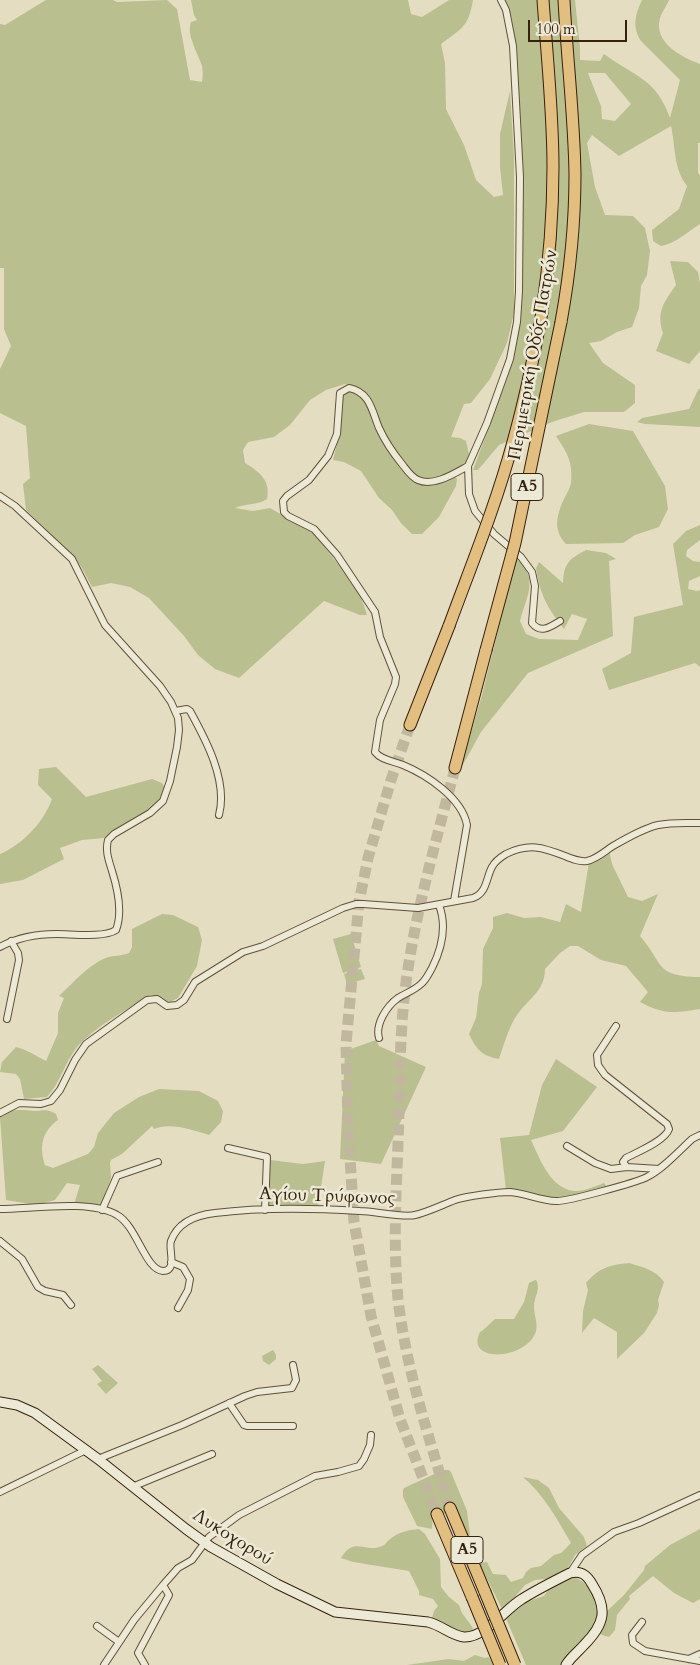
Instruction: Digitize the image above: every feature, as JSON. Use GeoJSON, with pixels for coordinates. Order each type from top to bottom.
{"type":"FeatureCollection","features":[{"type":"Feature","properties":{"kind":"highway","name":"Περιμετρική Οδός Πατρών"},"geometry":{"type":"LineString","coordinates":[[410,725],[482,539],[513,444],[527,389],[542,312],[549,263],[553,167],[543,0]]}},
{"type":"Feature","properties":{"kind":"highway","name":"Περιμετρική Οδός Πατρών"},"geometry":{"type":"LineString","coordinates":[[455,768],[515,543],[561,322],[569,271],[575,200],[573,134],[564,0]]}},
{"type":"Feature","properties":{"kind":"highway","name":"Α5"},"geometry":{"type":"LineString","coordinates":[[450,1508],[515,1665]]}},
{"type":"Feature","properties":{"kind":"highway","name":"Α5"},"geometry":{"type":"LineString","coordinates":[[437,1514],[500,1665]]}},
{"type":"Feature","properties":{"kind":"street"},"geometry":{"type":"LineString","coordinates":[[501,0],[506,10],[512,46],[520,177],[517,322],[510,359],[487,423],[468,466],[469,494],[475,511],[494,534],[521,557],[532,572],[535,586],[532,623],[542,630],[560,621]]}},
{"type":"Feature","properties":{"kind":"street"},"geometry":{"type":"LineString","coordinates":[[454,901],[467,825],[465,816],[455,801],[444,790],[405,766],[378,756],[375,752],[380,720],[395,684],[396,677],[380,637],[375,612],[337,555],[314,530],[288,516],[284,512],[283,502],[287,496],[309,480],[328,456],[337,434],[340,393],[349,388],[356,389],[366,397],[393,454],[409,473],[418,480],[428,482],[451,476],[468,466]]}},
{"type":"Feature","properties":{"kind":"street"},"geometry":{"type":"LineString","coordinates":[[0,507],[3,499],[24,514],[72,559],[105,625],[153,677],[166,694],[175,711],[179,726],[172,773],[165,798],[150,813],[114,834],[108,840],[107,852],[119,902],[116,930],[104,933],[43,934],[11,941],[0,947]]}},
{"type":"Feature","properties":{"kind":"street"},"geometry":{"type":"LineString","coordinates":[[175,711],[187,709],[190,711],[203,735],[219,780],[222,804],[219,815]]}},
{"type":"Feature","properties":{"kind":"street"},"geometry":{"type":"LineString","coordinates":[[0,1113],[19,1103],[41,1104],[50,1102],[60,1090],[82,1048],[90,1040],[147,1000],[157,999],[167,1006],[176,1005],[184,1000],[195,982],[243,952],[263,946],[351,906],[374,905],[413,909],[477,896],[485,888],[495,863],[506,854],[517,850],[540,847],[576,860],[586,861],[613,845],[653,826],[672,823],[700,823]]}},
{"type":"Feature","properties":{"kind":"street"},"geometry":{"type":"LineString","coordinates":[[379,1038],[379,1025],[390,1006],[398,998],[421,984],[435,962],[443,932],[442,918],[438,905]]}},
{"type":"Feature","properties":{"kind":"street"},"geometry":{"type":"LineString","coordinates":[[7,1019],[19,960],[18,953],[11,941]]}},
{"type":"Feature","properties":{"kind":"street"},"geometry":{"type":"LineString","coordinates":[[616,1026],[598,1052],[597,1062],[599,1068],[669,1127],[668,1132],[662,1138],[626,1158],[622,1162],[627,1167]]}},
{"type":"Feature","properties":{"kind":"street","name":"Αγίου Τρύφωνος"},"geometry":{"type":"LineString","coordinates":[[171,1262],[171,1240],[179,1228],[190,1218],[216,1213],[265,1210],[360,1211],[414,1216],[458,1199],[509,1192],[557,1202],[646,1178],[659,1169],[692,1139],[700,1135]]}},
{"type":"Feature","properties":{"kind":"street"},"geometry":{"type":"LineString","coordinates":[[567,1146],[594,1163],[610,1169],[627,1167],[659,1169]]}},
{"type":"Feature","properties":{"kind":"street"},"geometry":{"type":"LineString","coordinates":[[228,1148],[267,1157],[265,1210]]}},
{"type":"Feature","properties":{"kind":"street"},"geometry":{"type":"LineString","coordinates":[[102,1210],[117,1176],[158,1162]]}},
{"type":"Feature","properties":{"kind":"street"},"geometry":{"type":"LineString","coordinates":[[0,1209],[69,1206],[114,1213],[126,1221],[146,1256],[157,1269],[166,1270],[170,1267],[171,1262],[183,1267],[190,1279],[188,1290],[178,1308]]}},
{"type":"Feature","properties":{"kind":"street"},"geometry":{"type":"LineString","coordinates":[[0,1241],[22,1259],[40,1288],[63,1295],[71,1305]]}},
{"type":"Feature","properties":{"kind":"street"},"geometry":{"type":"LineString","coordinates":[[98,1459],[182,1425],[252,1393],[292,1388],[296,1381],[293,1365]]}},
{"type":"Feature","properties":{"kind":"street","name":"Λυκοχορού"},"geometry":{"type":"LineString","coordinates":[[0,1402],[17,1404],[30,1411],[98,1459],[204,1542],[277,1584],[332,1611],[425,1622],[440,1626],[459,1636],[475,1635],[521,1599],[570,1573]]}},
{"type":"Feature","properties":{"kind":"street"},"geometry":{"type":"LineString","coordinates":[[229,1403],[244,1425],[293,1426]]}},
{"type":"Feature","properties":{"kind":"street"},"geometry":{"type":"LineString","coordinates":[[104,1665],[134,1620],[163,1585],[178,1568],[191,1562],[204,1542],[220,1527],[302,1481],[315,1476],[359,1466],[370,1445],[371,1435]]}},
{"type":"Feature","properties":{"kind":"street"},"geometry":{"type":"LineString","coordinates":[[0,1492],[86,1450]]}},
{"type":"Feature","properties":{"kind":"street"},"geometry":{"type":"LineString","coordinates":[[132,1487],[212,1454]]}},
{"type":"Feature","properties":{"kind":"street"},"geometry":{"type":"LineString","coordinates":[[570,1573],[582,1555],[614,1532],[639,1523],[700,1495]]}},
{"type":"Feature","properties":{"kind":"street"},"geometry":{"type":"LineString","coordinates":[[566,1665],[594,1635],[604,1609],[596,1590],[586,1576],[580,1572],[570,1573]]}},
{"type":"Feature","properties":{"kind":"street"},"geometry":{"type":"LineString","coordinates":[[145,1665],[138,1653],[169,1595],[163,1585]]}},
{"type":"Feature","properties":{"kind":"street"},"geometry":{"type":"LineString","coordinates":[[642,1622],[632,1635],[632,1643],[637,1647],[700,1661]]}},
{"type":"Feature","properties":{"kind":"street"},"geometry":{"type":"LineString","coordinates":[[97,1626],[119,1642]]}},
{"type":"Feature","properties":{"kind":"street"},"geometry":{"type":"LineString","coordinates":[[687,1659],[700,1654]]}},
{"type":"Feature","properties":{"kind":"green space"},"geometry":{"type":"Polygon","coordinates":[[[46,0],[113,0],[117,2],[167,0],[177,9],[190,80],[202,82],[202,66],[190,33],[191,22],[197,20],[191,0],[408,0],[411,14],[422,17],[449,0],[473,0],[466,22],[441,44],[445,63],[446,109],[464,145],[476,180],[494,197],[503,195],[500,167],[500,134],[510,91],[514,157],[514,313],[507,343],[490,379],[471,403],[464,404],[451,437],[466,441],[469,454],[467,463],[453,472],[431,479],[417,477],[395,452],[381,428],[376,409],[368,396],[355,387],[345,384],[326,390],[310,400],[290,425],[274,437],[248,442],[243,450],[245,463],[260,474],[266,482],[267,499],[259,503],[235,508],[253,511],[270,508],[312,532],[339,565],[361,597],[367,615],[360,615],[324,601],[239,678],[215,669],[198,655],[184,636],[149,598],[130,587],[111,583],[92,587],[75,558],[26,510],[23,484],[30,478],[26,426],[0,413],[0,369],[11,346],[4,329],[4,268],[0,268],[0,24],[5,25],[46,0]]]}},
{"type":"Feature","properties":{"kind":"green space"},"geometry":{"type":"Polygon","coordinates":[[[505,0],[575,0],[580,60],[600,61],[604,54],[651,86],[658,94],[670,118],[680,80],[641,41],[636,31],[636,16],[642,0],[669,0],[660,18],[659,27],[661,34],[677,53],[700,64],[698,173],[700,175],[700,224],[666,245],[661,246],[653,241],[652,230],[679,209],[687,186],[682,179],[677,165],[671,126],[619,156],[592,135],[587,143],[595,187],[605,215],[633,216],[645,228],[650,251],[647,275],[641,286],[639,308],[632,327],[617,332],[601,341],[589,343],[603,363],[635,385],[635,403],[624,412],[584,412],[552,422],[499,445],[478,470],[473,470],[508,376],[517,342],[523,285],[519,94],[514,33],[505,0]],[[588,73],[601,106],[602,119],[615,121],[631,104],[605,73],[588,73]]]}},
{"type":"Feature","properties":{"kind":"green space"},"geometry":{"type":"Polygon","coordinates":[[[670,261],[688,262],[698,272],[700,283],[700,351],[689,364],[656,351],[663,333],[660,319],[662,308],[676,285],[670,261]]]}},
{"type":"Feature","properties":{"kind":"green space"},"geometry":{"type":"Polygon","coordinates":[[[700,388],[700,427],[637,422],[642,418],[689,409],[700,388]]]}},
{"type":"Feature","properties":{"kind":"green space"},"geometry":{"type":"Polygon","coordinates":[[[350,390],[365,402],[387,449],[408,475],[423,484],[435,483],[455,477],[457,479],[456,486],[439,517],[422,534],[412,534],[401,523],[392,510],[379,498],[361,471],[344,462],[333,460],[339,435],[342,395],[350,390]]]}},
{"type":"Feature","properties":{"kind":"green space"},"geometry":{"type":"Polygon","coordinates":[[[589,424],[633,431],[665,486],[668,509],[659,527],[635,535],[623,543],[566,544],[562,539],[557,527],[557,521],[560,509],[571,485],[571,469],[566,453],[556,436],[589,424]]]}},
{"type":"Feature","properties":{"kind":"green space"},"geometry":{"type":"Polygon","coordinates":[[[700,525],[700,540],[687,550],[686,556],[693,561],[700,562],[700,576],[689,581],[688,589],[700,590],[700,667],[695,663],[609,690],[602,669],[631,653],[634,617],[683,605],[673,544],[686,531],[700,525]]]}},
{"type":"Feature","properties":{"kind":"green space"},"geometry":{"type":"Polygon","coordinates":[[[586,550],[606,553],[616,559],[609,561],[613,636],[528,673],[481,732],[460,770],[482,695],[516,558],[528,573],[528,596],[520,621],[526,634],[539,639],[578,640],[587,619],[572,614],[564,629],[545,600],[536,568],[539,562],[563,583],[568,562],[586,550]]]}},
{"type":"Feature","properties":{"kind":"green space"},"geometry":{"type":"Polygon","coordinates":[[[56,767],[86,797],[152,779],[162,783],[164,786],[163,795],[159,803],[145,814],[104,838],[82,840],[60,848],[64,859],[23,880],[0,884],[0,854],[16,845],[31,832],[44,816],[52,799],[38,785],[39,769],[56,767]]]}},
{"type":"Feature","properties":{"kind":"green space"},"geometry":{"type":"Polygon","coordinates":[[[609,850],[612,864],[628,897],[642,901],[658,894],[640,936],[662,967],[667,971],[685,976],[700,977],[700,1009],[669,1012],[648,1006],[640,1002],[648,992],[626,966],[601,960],[578,946],[570,946],[560,953],[545,969],[542,983],[536,994],[517,1015],[511,1025],[499,1059],[484,1054],[474,1044],[469,1034],[476,1018],[482,984],[483,949],[493,928],[493,917],[507,913],[524,918],[541,917],[560,922],[566,904],[581,912],[589,862],[609,850]]]}},
{"type":"Feature","properties":{"kind":"green space"},"geometry":{"type":"Polygon","coordinates":[[[162,914],[173,915],[198,927],[202,940],[197,966],[178,998],[170,1002],[151,995],[112,1018],[77,1047],[47,1097],[24,1099],[20,1079],[16,1074],[0,1072],[2,1062],[16,1047],[46,1061],[58,1033],[58,1013],[64,998],[59,996],[96,963],[109,957],[129,953],[132,947],[132,929],[162,914]]]}},
{"type":"Feature","properties":{"kind":"green space"},"geometry":{"type":"Polygon","coordinates":[[[351,934],[361,967],[343,973],[333,939],[351,934]]]}},
{"type":"Feature","properties":{"kind":"green space"},"geometry":{"type":"Polygon","coordinates":[[[361,969],[365,979],[347,984],[344,974],[361,969]]]}},
{"type":"Feature","properties":{"kind":"green space"},"geometry":{"type":"Polygon","coordinates":[[[376,1040],[379,1046],[426,1067],[381,1164],[340,1159],[345,1051],[376,1040]]]}},
{"type":"Feature","properties":{"kind":"green space"},"geometry":{"type":"Polygon","coordinates":[[[556,1059],[597,1087],[563,1131],[531,1140],[542,1164],[552,1179],[566,1189],[574,1191],[585,1190],[604,1183],[608,1188],[557,1200],[506,1190],[500,1138],[529,1135],[542,1085],[556,1059]]]}},
{"type":"Feature","properties":{"kind":"green space"},"geometry":{"type":"Polygon","coordinates":[[[159,1089],[199,1091],[218,1101],[223,1111],[221,1122],[209,1135],[182,1128],[167,1126],[154,1129],[152,1126],[122,1154],[111,1160],[111,1178],[100,1208],[74,1204],[80,1185],[67,1183],[55,1200],[36,1205],[6,1200],[0,1117],[16,1110],[47,1110],[56,1114],[58,1120],[48,1129],[42,1146],[45,1165],[53,1168],[88,1154],[94,1147],[98,1133],[114,1113],[139,1097],[159,1089]]]}},
{"type":"Feature","properties":{"kind":"green space"},"geometry":{"type":"Polygon","coordinates":[[[270,1160],[303,1164],[325,1161],[318,1207],[266,1208],[270,1160]]]}},
{"type":"Feature","properties":{"kind":"green space"},"geometry":{"type":"Polygon","coordinates":[[[629,1263],[653,1272],[664,1282],[658,1300],[657,1313],[644,1333],[617,1359],[617,1332],[594,1318],[582,1333],[583,1311],[588,1290],[586,1283],[605,1268],[629,1263]]]}},
{"type":"Feature","properties":{"kind":"green space"},"geometry":{"type":"Polygon","coordinates":[[[535,1280],[538,1285],[534,1307],[536,1331],[531,1341],[522,1348],[499,1354],[489,1353],[481,1349],[477,1342],[480,1332],[495,1319],[514,1319],[524,1302],[529,1283],[535,1280]]]}},
{"type":"Feature","properties":{"kind":"green space"},"geometry":{"type":"Polygon","coordinates":[[[273,1350],[276,1359],[269,1365],[263,1361],[262,1356],[273,1350]]]}},
{"type":"Feature","properties":{"kind":"green space"},"geometry":{"type":"Polygon","coordinates":[[[98,1365],[118,1383],[106,1394],[97,1384],[102,1381],[92,1369],[98,1365]]]}},
{"type":"Feature","properties":{"kind":"green space"},"geometry":{"type":"Polygon","coordinates":[[[443,1470],[451,1472],[467,1511],[470,1535],[468,1536],[457,1515],[446,1511],[445,1514],[439,1513],[433,1516],[432,1529],[417,1526],[403,1497],[404,1488],[443,1470]]]}},
{"type":"Feature","properties":{"kind":"green space"},"geometry":{"type":"Polygon","coordinates":[[[523,1477],[538,1480],[549,1488],[559,1508],[584,1537],[587,1546],[575,1555],[567,1570],[554,1578],[535,1580],[525,1585],[503,1611],[479,1563],[487,1562],[493,1574],[506,1575],[511,1582],[523,1578],[531,1568],[541,1566],[554,1555],[561,1553],[571,1543],[544,1499],[523,1477]]]}},
{"type":"Feature","properties":{"kind":"green space"},"geometry":{"type":"Polygon","coordinates":[[[419,1529],[425,1534],[440,1559],[441,1587],[459,1605],[462,1613],[473,1628],[472,1632],[450,1631],[436,1623],[432,1618],[438,1606],[433,1599],[419,1595],[419,1591],[409,1571],[353,1562],[341,1558],[346,1551],[356,1546],[377,1547],[384,1545],[392,1537],[400,1533],[419,1529]]]}},
{"type":"Feature","properties":{"kind":"green space"},"geometry":{"type":"Polygon","coordinates":[[[700,1529],[700,1599],[693,1603],[674,1593],[653,1576],[629,1596],[630,1599],[617,1615],[615,1630],[609,1637],[599,1634],[586,1649],[563,1665],[526,1665],[505,1616],[522,1603],[544,1596],[550,1587],[572,1576],[587,1585],[596,1598],[598,1609],[606,1612],[624,1595],[644,1570],[645,1566],[670,1545],[700,1529]]]}},
{"type":"Feature","properties":{"kind":"green space"},"geometry":{"type":"Polygon","coordinates":[[[475,1655],[485,1658],[489,1657],[493,1665],[407,1665],[449,1659],[464,1661],[475,1655]]]}},
{"type":"Feature","properties":{"kind":"tunnel"},"geometry":{"type":"LineString","coordinates":[[410,725],[391,780],[368,858],[359,902],[346,1044],[348,1125],[354,1222],[371,1316],[400,1419],[437,1514]]}},
{"type":"Feature","properties":{"kind":"tunnel"},"geometry":{"type":"LineString","coordinates":[[450,1508],[420,1405],[407,1352],[398,1299],[395,1222],[401,1042],[406,982],[421,901],[455,768]]}}]}
